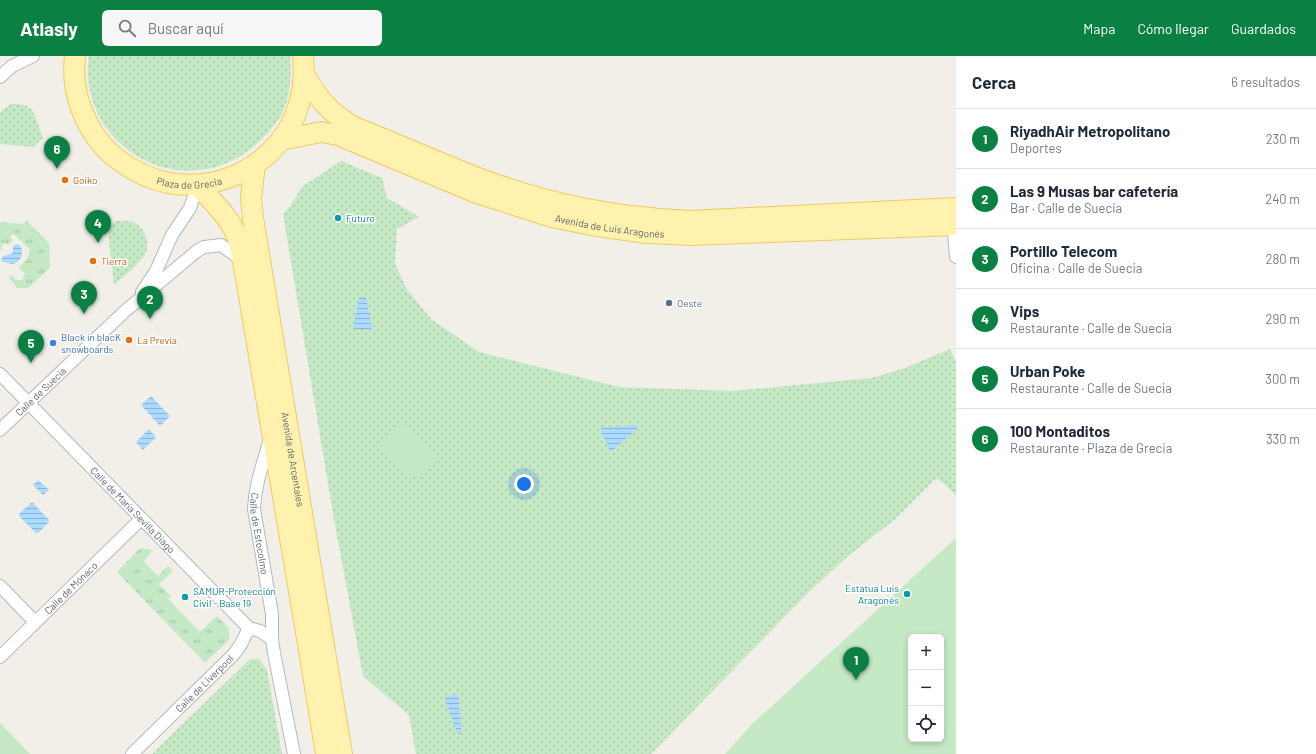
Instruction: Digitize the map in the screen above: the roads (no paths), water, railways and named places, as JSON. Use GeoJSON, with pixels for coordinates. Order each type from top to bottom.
{"type":"FeatureCollection","features":[{"type":"Feature","properties":{"kind":"main road","name":"Plaza de Grecia"},"geometry":{"type":"LineString","coordinates":[[75,56],[74,81],[78,101],[85,119],[95,136],[107,151],[121,163],[143,175],[164,183],[180,185],[198,185],[228,179],[242,173],[269,154],[281,140],[295,116],[303,88],[305,64]]}},
{"type":"Feature","properties":{"kind":"main road","name":"Avenida de Luis Aragonés"},"geometry":{"type":"LineString","coordinates":[[305,64],[313,90],[327,108],[338,118],[354,127],[481,179],[557,203],[594,211],[646,219],[689,221],[955,217]]}},
{"type":"Feature","properties":{"kind":"main road","name":"Avenida de Luis Aragonés"},"geometry":{"type":"LineString","coordinates":[[281,140],[321,132],[338,135],[476,194],[522,209],[591,225],[646,233],[691,235],[955,217]]}},
{"type":"Feature","properties":{"kind":"main road","name":"Avenida de Arcentales"},"geometry":{"type":"LineString","coordinates":[[255,165],[251,198],[253,218],[342,754]]}},
{"type":"Feature","properties":{"kind":"main road","name":"Avenida de Arcentales"},"geometry":{"type":"LineString","coordinates":[[198,185],[226,217],[232,227],[244,262],[326,754]]}},
{"type":"Feature","properties":{"kind":"street"},"geometry":{"type":"LineString","coordinates":[[0,77],[12,66],[33,56]]}},
{"type":"Feature","properties":{"kind":"street","name":"Calle de Suecia"},"geometry":{"type":"LineString","coordinates":[[134,304],[156,271],[172,235],[190,208],[198,185]]}},
{"type":"Feature","properties":{"kind":"street"},"geometry":{"type":"LineString","coordinates":[[955,217],[956,257]]}},
{"type":"Feature","properties":{"kind":"street","name":"Calle de Suecia"},"geometry":{"type":"LineString","coordinates":[[0,430],[124,312],[197,251],[204,247],[221,245],[244,262]]}},
{"type":"Feature","properties":{"kind":"street","name":"Calle de María Sevilla Diago"},"geometry":{"type":"LineString","coordinates":[[0,374],[249,628],[260,631],[272,639]]}},
{"type":"Feature","properties":{"kind":"street","name":"Calle de Estocolmo"},"geometry":{"type":"LineString","coordinates":[[272,432],[257,480],[254,509],[272,614],[272,639],[294,754]]}},
{"type":"Feature","properties":{"kind":"street","name":"Calle de Mónaco"},"geometry":{"type":"LineString","coordinates":[[0,657],[141,519]]}},
{"type":"Feature","properties":{"kind":"street"},"geometry":{"type":"LineString","coordinates":[[0,586],[35,622]]}},
{"type":"Feature","properties":{"kind":"street"},"geometry":{"type":"LineString","coordinates":[[249,628],[265,622],[272,614]]}},
{"type":"Feature","properties":{"kind":"street","name":"Calle de Liverpool"},"geometry":{"type":"LineString","coordinates":[[132,754],[234,654],[249,628]]}},
{"type":"Feature","properties":{"kind":"water"},"geometry":{"type":"Polygon","coordinates":[[[17,244],[20,245],[22,251],[20,259],[13,264],[3,262],[1,260],[3,256],[12,253],[13,246],[17,244]]]}},
{"type":"Feature","properties":{"kind":"water"},"geometry":{"type":"Polygon","coordinates":[[[362,296],[366,298],[372,327],[370,330],[353,328],[359,298],[362,296]]]}},
{"type":"Feature","properties":{"kind":"water"},"geometry":{"type":"Polygon","coordinates":[[[151,396],[170,416],[160,426],[141,405],[151,396]]]}},
{"type":"Feature","properties":{"kind":"water"},"geometry":{"type":"Polygon","coordinates":[[[637,425],[637,429],[612,451],[610,451],[601,428],[637,425]]]}},
{"type":"Feature","properties":{"kind":"water"},"geometry":{"type":"Polygon","coordinates":[[[149,429],[156,437],[143,450],[136,442],[149,429]]]}},
{"type":"Feature","properties":{"kind":"water"},"geometry":{"type":"Polygon","coordinates":[[[38,480],[49,490],[43,495],[33,485],[38,480]]]}},
{"type":"Feature","properties":{"kind":"water"},"geometry":{"type":"Polygon","coordinates":[[[31,503],[33,503],[49,520],[49,522],[38,533],[36,533],[19,516],[19,514],[31,503]]]}},
{"type":"Feature","properties":{"kind":"water"},"geometry":{"type":"Polygon","coordinates":[[[457,694],[459,696],[461,733],[459,734],[457,733],[445,699],[446,696],[457,694]]]}},
{"type":"Feature","properties":{"kind":"place","name":"100 Montaditos"},"geometry":{"type":"Point","coordinates":[57,169]}},
{"type":"Feature","properties":{"kind":"place","name":"Goiko"},"geometry":{"type":"Point","coordinates":[65,180]}},
{"type":"Feature","properties":{"kind":"place","name":"Futuro"},"geometry":{"type":"Point","coordinates":[338,218]}},
{"type":"Feature","properties":{"kind":"place","name":"Vips"},"geometry":{"type":"Point","coordinates":[98,243]}},
{"type":"Feature","properties":{"kind":"place","name":"Tierra"},"geometry":{"type":"Point","coordinates":[93,261]}},
{"type":"Feature","properties":{"kind":"place","name":"Oeste"},"geometry":{"type":"Point","coordinates":[669,303]}},
{"type":"Feature","properties":{"kind":"place","name":"Portillo Telecom"},"geometry":{"type":"Point","coordinates":[84,314]}},
{"type":"Feature","properties":{"kind":"place","name":"Las 9 Musas bar cafetería"},"geometry":{"type":"Point","coordinates":[150,319]}},
{"type":"Feature","properties":{"kind":"place","name":"La Previa"},"geometry":{"type":"Point","coordinates":[129,340]}},
{"type":"Feature","properties":{"kind":"place","name":"Black in blacK snowboards"},"geometry":{"type":"Point","coordinates":[53,343]}},
{"type":"Feature","properties":{"kind":"place","name":"Urban Poke"},"geometry":{"type":"Point","coordinates":[31,363]}},
{"type":"Feature","properties":{"kind":"place","name":"Estatua Luis Aragonés"},"geometry":{"type":"Point","coordinates":[907,594]}},
{"type":"Feature","properties":{"kind":"place","name":"SAMUR-Protección Civil - Base 19"},"geometry":{"type":"Point","coordinates":[185,597]}},
{"type":"Feature","properties":{"kind":"place","name":"RiyadhAir Metropolitano"},"geometry":{"type":"Point","coordinates":[856,680]}}]}
